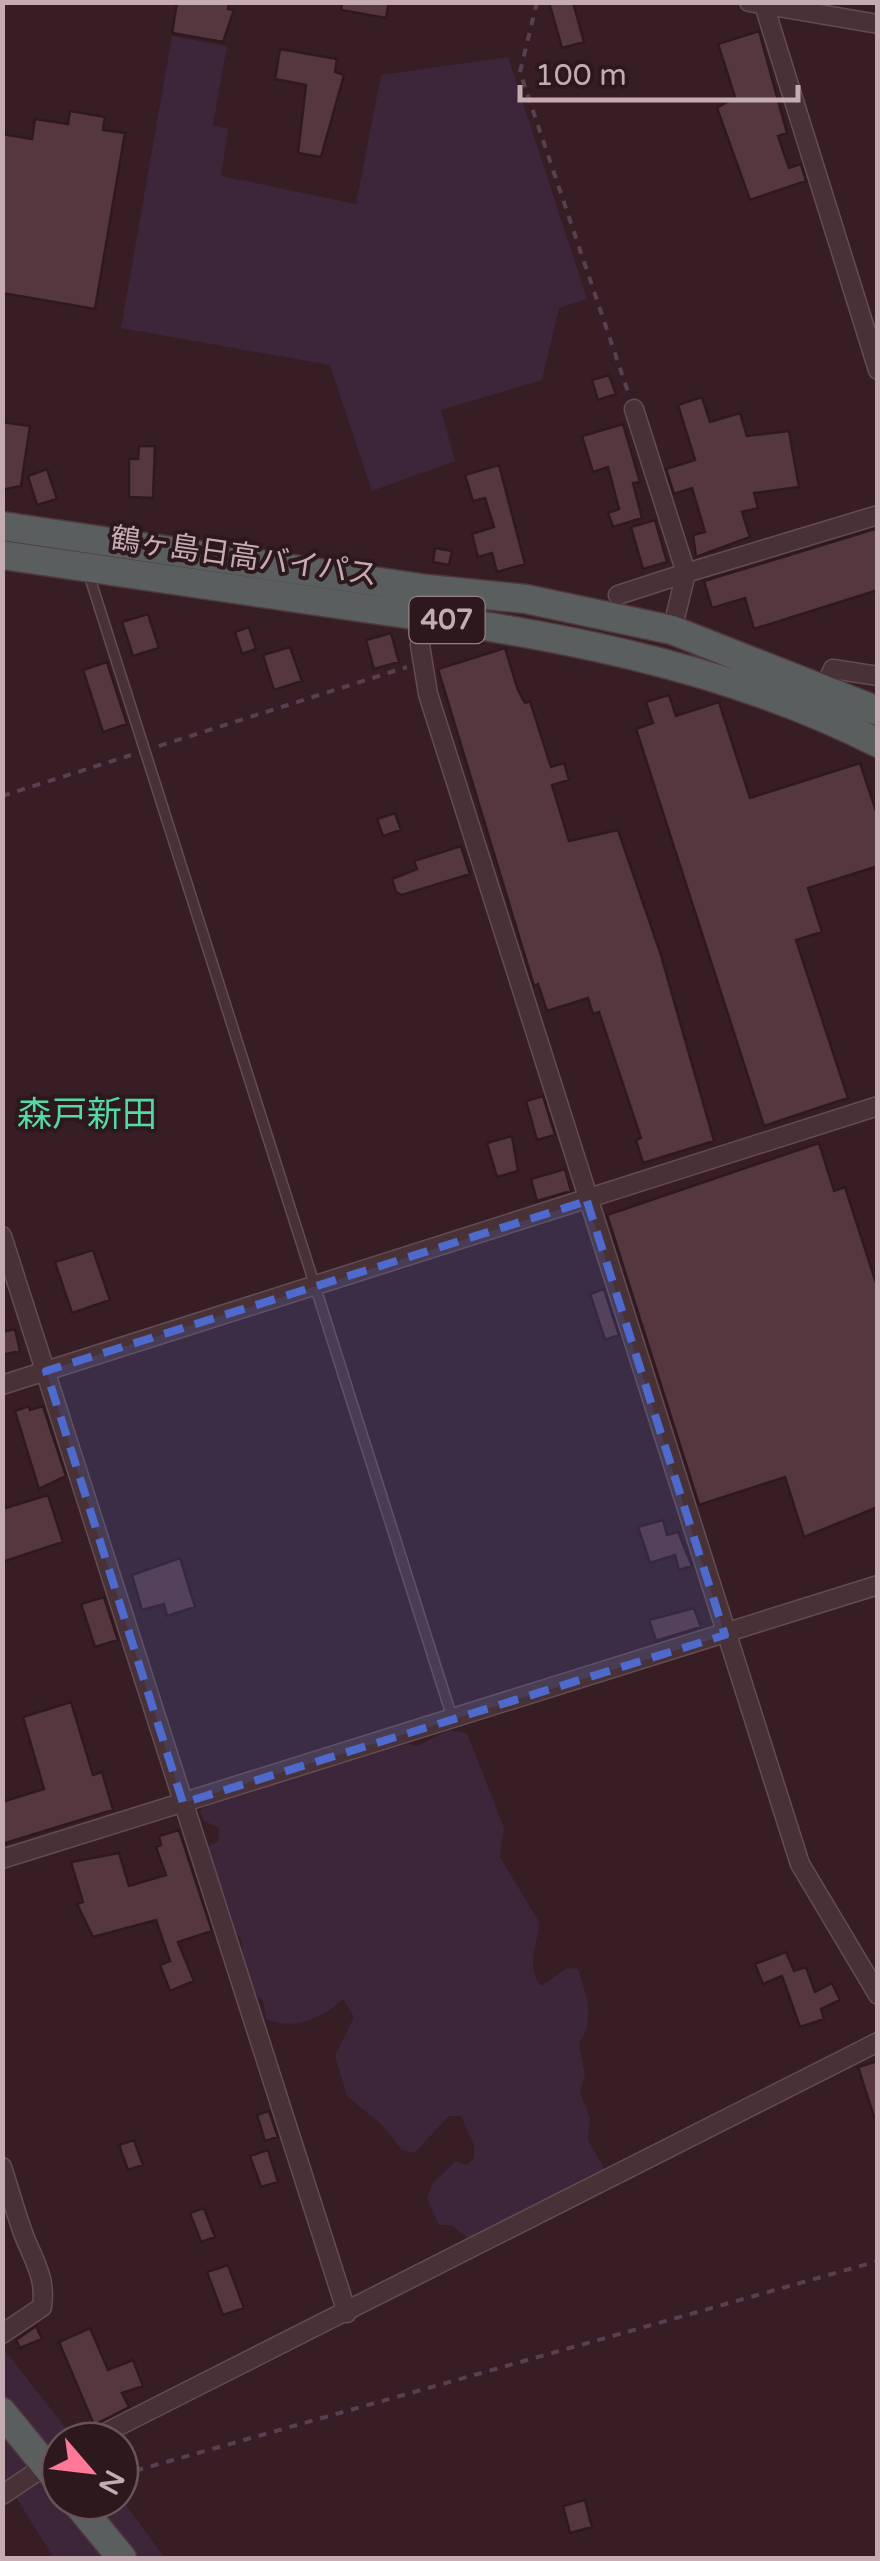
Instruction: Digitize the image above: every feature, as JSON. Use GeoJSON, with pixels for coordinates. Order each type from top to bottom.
{"type":"FeatureCollection","features":[{"type":"Feature","properties":{"kind":"highway","name":"鶴ヶ島日高バイパス"},"geometry":{"type":"LineString","coordinates":[[2,526],[424,602],[666,662],[778,700],[878,742]]}},
{"type":"Feature","properties":{"kind":"highway","name":"鶴ヶ島日高バイパス"},"geometry":{"type":"LineString","coordinates":[[2,555],[87,568],[424,602],[526,599],[672,630],[878,711]]}},
{"type":"Feature","properties":{"kind":"highway"},"geometry":{"type":"LineString","coordinates":[[2,2412],[40,2452]]}},
{"type":"Feature","properties":{"kind":"highway"},"geometry":{"type":"LineString","coordinates":[[91,2521],[122,2558]]}},
{"type":"Feature","properties":{"kind":"street"},"geometry":{"type":"LineString","coordinates":[[878,24],[756,4],[878,370]]}},
{"type":"Feature","properties":{"kind":"street"},"geometry":{"type":"LineString","coordinates":[[634,409],[686,573],[672,630]]}},
{"type":"Feature","properties":{"kind":"street"},"geometry":{"type":"LineString","coordinates":[[618,595],[878,515]]}},
{"type":"Feature","properties":{"kind":"street"},"geometry":{"type":"LineString","coordinates":[[424,602],[421,662],[725,1635],[800,1864],[878,1995]]}},
{"type":"Feature","properties":{"kind":"street"},"geometry":{"type":"LineString","coordinates":[[824,689],[833,669],[878,676]]}},
{"type":"Feature","properties":{"kind":"street"},"geometry":{"type":"LineString","coordinates":[[2,1386],[878,1106]]}},
{"type":"Feature","properties":{"kind":"street"},"geometry":{"type":"LineString","coordinates":[[2,1236],[347,2313]]}},
{"type":"Feature","properties":{"kind":"street"},"geometry":{"type":"LineString","coordinates":[[2,1860],[878,1584]]}},
{"type":"Feature","properties":{"kind":"street"},"geometry":{"type":"LineString","coordinates":[[129,2421],[878,2042]]}},
{"type":"Feature","properties":{"kind":"street"},"geometry":{"type":"LineString","coordinates":[[2,2167],[26,2241],[39,2263],[44,2291],[42,2308],[2,2334]]}},
{"type":"Feature","properties":{"kind":"street"},"geometry":{"type":"LineString","coordinates":[[2,2495],[40,2476]]}},
{"type":"Feature","properties":{"kind":"lane"},"geometry":{"type":"LineString","coordinates":[[87,568],[142,752],[452,1717]]}},
{"type":"Feature","properties":{"kind":"path"},"geometry":{"type":"LineString","coordinates":[[537,2],[520,72],[634,409]]}},
{"type":"Feature","properties":{"kind":"path"},"geometry":{"type":"LineString","coordinates":[[2,796],[421,662]]}},
{"type":"Feature","properties":{"kind":"path"},"geometry":{"type":"LineString","coordinates":[[140,2469],[878,2262]]}},
{"type":"Feature","properties":{"kind":"highlighted area"},"geometry":{"type":"Polygon","coordinates":[[[587,1201],[725,1635],[183,1803],[46,1371],[587,1201]]]}},
{"type":"Feature","properties":{"kind":"shaded area"},"geometry":{"type":"Polygon","coordinates":[[[172,36],[227,46],[213,125],[228,129],[221,176],[356,204],[381,75],[508,57],[587,299],[559,308],[542,380],[441,410],[455,461],[372,491],[330,365],[121,328],[172,36]]]}},
{"type":"Feature","properties":{"kind":"shaded area"},"geometry":{"type":"Polygon","coordinates":[[[448,1730],[467,1733],[504,1828],[500,1857],[539,1922],[533,1963],[536,1978],[541,1986],[567,1968],[578,1969],[588,2016],[579,2043],[585,2076],[580,2091],[590,2119],[588,2140],[604,2168],[596,2180],[467,2238],[452,2225],[439,2225],[427,2197],[433,2183],[456,2161],[466,2165],[474,2158],[474,2145],[461,2116],[449,2116],[414,2153],[402,2150],[382,2125],[347,2096],[335,2056],[354,2017],[343,1999],[307,2021],[287,2024],[266,2019],[263,2001],[248,1988],[241,1938],[226,1919],[213,1883],[208,1846],[218,1842],[219,1828],[204,1821],[200,1812],[206,1804],[331,1764],[408,1744],[418,1746],[448,1730]]]}},
{"type":"Feature","properties":{"kind":"shaded area"},"geometry":{"type":"Polygon","coordinates":[[[3,2348],[60,2421],[40,2421],[40,2521],[138,2521],[165,2558],[54,2558],[3,2477],[3,2348]]]}},
{"type":"Feature","properties":{"kind":"building"},"geometry":{"type":"Polygon","coordinates":[[[177,2],[229,2],[228,9],[234,10],[223,42],[172,33],[177,2]]]}},
{"type":"Feature","properties":{"kind":"building"},"geometry":{"type":"Polygon","coordinates":[[[342,2],[389,2],[386,18],[341,10],[342,2]]]}},
{"type":"Feature","properties":{"kind":"building"},"geometry":{"type":"Polygon","coordinates":[[[549,2],[573,2],[584,42],[562,48],[549,2]]]}},
{"type":"Feature","properties":{"kind":"building"},"geometry":{"type":"Polygon","coordinates":[[[759,31],[787,133],[778,136],[789,168],[801,164],[806,181],[750,200],[717,108],[735,97],[718,44],[759,31]]]}},
{"type":"Feature","properties":{"kind":"building"},"geometry":{"type":"Polygon","coordinates":[[[280,49],[337,59],[335,72],[344,75],[321,157],[298,153],[306,85],[275,79],[280,49]]]}},
{"type":"Feature","properties":{"kind":"building"},"geometry":{"type":"Polygon","coordinates":[[[70,111],[105,117],[103,130],[125,133],[95,309],[2,293],[2,134],[32,139],[35,119],[68,124],[70,111]]]}},
{"type":"Feature","properties":{"kind":"building"},"geometry":{"type":"Polygon","coordinates":[[[609,375],[616,394],[598,400],[592,380],[609,375]]]}},
{"type":"Feature","properties":{"kind":"building"},"geometry":{"type":"Polygon","coordinates":[[[702,397],[710,422],[740,413],[747,436],[789,431],[799,487],[754,493],[758,508],[742,512],[750,537],[696,557],[693,535],[705,532],[692,488],[674,494],[666,469],[695,460],[678,405],[702,397]]]}},
{"type":"Feature","properties":{"kind":"building"},"geometry":{"type":"Polygon","coordinates":[[[2,422],[30,426],[21,486],[2,490],[2,422]]]}},
{"type":"Feature","properties":{"kind":"building"},"geometry":{"type":"Polygon","coordinates":[[[623,424],[640,482],[633,483],[642,518],[613,527],[608,513],[619,509],[608,467],[593,472],[582,436],[623,424]]]}},
{"type":"Feature","properties":{"kind":"building"},"geometry":{"type":"Polygon","coordinates":[[[139,446],[155,446],[153,498],[129,497],[129,459],[138,459],[139,446]]]}},
{"type":"Feature","properties":{"kind":"building"},"geometry":{"type":"Polygon","coordinates":[[[499,465],[525,564],[497,572],[492,553],[478,557],[472,534],[494,527],[485,498],[473,501],[465,475],[499,465]]]}},
{"type":"Feature","properties":{"kind":"building"},"geometry":{"type":"Polygon","coordinates":[[[47,469],[57,499],[37,505],[28,476],[47,469]]]}},
{"type":"Feature","properties":{"kind":"building"},"geometry":{"type":"Polygon","coordinates":[[[655,520],[667,562],[643,569],[631,527],[655,520]]]}},
{"type":"Feature","properties":{"kind":"building"},"geometry":{"type":"Polygon","coordinates":[[[878,528],[878,590],[754,629],[745,598],[712,608],[704,581],[878,528]]]}},
{"type":"Feature","properties":{"kind":"building"},"geometry":{"type":"Polygon","coordinates":[[[435,548],[452,551],[449,565],[433,562],[435,548]]]}},
{"type":"Feature","properties":{"kind":"building"},"geometry":{"type":"Polygon","coordinates":[[[148,614],[159,648],[133,656],[122,622],[148,614]]]}},
{"type":"Feature","properties":{"kind":"building"},"geometry":{"type":"Polygon","coordinates":[[[249,627],[256,649],[242,654],[235,632],[249,627]]]}},
{"type":"Feature","properties":{"kind":"building"},"geometry":{"type":"Polygon","coordinates":[[[391,633],[399,662],[374,669],[366,640],[391,633]]]}},
{"type":"Feature","properties":{"kind":"building"},"geometry":{"type":"Polygon","coordinates":[[[290,647],[302,681],[274,690],[263,655],[290,647]]]}},
{"type":"Feature","properties":{"kind":"building"},"geometry":{"type":"Polygon","coordinates":[[[505,648],[518,690],[525,703],[530,701],[551,767],[564,763],[569,780],[552,785],[569,841],[618,830],[660,952],[714,1141],[643,1163],[636,1140],[641,1138],[599,1012],[593,1014],[588,998],[547,1011],[538,984],[534,986],[438,669],[505,648]]]}},
{"type":"Feature","properties":{"kind":"building"},"geometry":{"type":"Polygon","coordinates":[[[107,662],[127,724],[103,732],[83,670],[107,662]]]}},
{"type":"Feature","properties":{"kind":"building"},"geometry":{"type":"Polygon","coordinates":[[[669,695],[676,716],[719,702],[750,798],[860,763],[878,817],[878,866],[808,888],[822,932],[796,940],[848,1098],[764,1126],[636,729],[653,723],[646,702],[669,695]]]}},
{"type":"Feature","properties":{"kind":"building"},"geometry":{"type":"Polygon","coordinates":[[[395,813],[401,830],[383,836],[377,819],[395,813]]]}},
{"type":"Feature","properties":{"kind":"building"},"geometry":{"type":"Polygon","coordinates":[[[461,846],[470,874],[402,895],[396,892],[392,879],[417,869],[414,861],[461,846]]]}},
{"type":"Feature","properties":{"kind":"building"},"geometry":{"type":"Polygon","coordinates":[[[543,1096],[555,1135],[537,1140],[526,1101],[543,1096]]]}},
{"type":"Feature","properties":{"kind":"building"},"geometry":{"type":"Polygon","coordinates":[[[512,1136],[518,1171],[497,1177],[487,1143],[512,1136]]]}},
{"type":"Feature","properties":{"kind":"building"},"geometry":{"type":"Polygon","coordinates":[[[819,1143],[834,1191],[845,1187],[878,1289],[878,1507],[804,1537],[785,1477],[699,1505],[607,1215],[819,1143]]]}},
{"type":"Feature","properties":{"kind":"building"},"geometry":{"type":"Polygon","coordinates":[[[565,1169],[571,1191],[537,1201],[531,1179],[565,1169]]]}},
{"type":"Feature","properties":{"kind":"building"},"geometry":{"type":"Polygon","coordinates":[[[93,1250],[110,1300],[72,1313],[55,1262],[93,1250]]]}},
{"type":"Feature","properties":{"kind":"building"},"geometry":{"type":"Polygon","coordinates":[[[604,1289],[619,1335],[605,1340],[590,1294],[604,1289]]]}},
{"type":"Feature","properties":{"kind":"building"},"geometry":{"type":"Polygon","coordinates":[[[15,1329],[20,1351],[2,1355],[2,1332],[15,1329]]]}},
{"type":"Feature","properties":{"kind":"building"},"geometry":{"type":"Polygon","coordinates":[[[29,1406],[30,1410],[43,1406],[66,1476],[39,1489],[15,1411],[29,1406]]]}},
{"type":"Feature","properties":{"kind":"building"},"geometry":{"type":"Polygon","coordinates":[[[48,1495],[63,1542],[2,1562],[2,1509],[48,1495]]]}},
{"type":"Feature","properties":{"kind":"building"},"geometry":{"type":"Polygon","coordinates":[[[663,1520],[667,1535],[678,1532],[692,1566],[679,1570],[675,1555],[650,1563],[638,1527],[663,1520]]]}},
{"type":"Feature","properties":{"kind":"building"},"geometry":{"type":"Polygon","coordinates":[[[180,1558],[195,1607],[167,1616],[164,1604],[142,1610],[132,1575],[180,1558]]]}},
{"type":"Feature","properties":{"kind":"building"},"geometry":{"type":"Polygon","coordinates":[[[104,1597],[118,1640],[95,1647],[81,1604],[104,1597]]]}},
{"type":"Feature","properties":{"kind":"building"},"geometry":{"type":"Polygon","coordinates":[[[694,1608],[701,1627],[656,1641],[649,1620],[694,1608]]]}},
{"type":"Feature","properties":{"kind":"building"},"geometry":{"type":"Polygon","coordinates":[[[71,1702],[93,1775],[102,1772],[113,1810],[2,1844],[2,1802],[44,1789],[23,1717],[71,1702]]]}},
{"type":"Feature","properties":{"kind":"building"},"geometry":{"type":"Polygon","coordinates":[[[179,1830],[212,1931],[178,1942],[194,1981],[170,1991],[160,1965],[170,1961],[156,1920],[93,1937],[77,1904],[83,1902],[71,1862],[119,1853],[129,1886],[166,1875],[156,1847],[161,1845],[159,1836],[179,1830]]]}},
{"type":"Feature","properties":{"kind":"building"},"geometry":{"type":"Polygon","coordinates":[[[786,1952],[794,1971],[806,1967],[815,1992],[832,1983],[840,2000],[821,2009],[824,2019],[800,2027],[782,1976],[763,1984],[755,1964],[786,1952]]]}},
{"type":"Feature","properties":{"kind":"building"},"geometry":{"type":"Polygon","coordinates":[[[878,2061],[878,2117],[874,2117],[858,2067],[878,2061]]]}},
{"type":"Feature","properties":{"kind":"building"},"geometry":{"type":"Polygon","coordinates":[[[269,2111],[278,2137],[265,2141],[257,2115],[269,2111]]]}},
{"type":"Feature","properties":{"kind":"building"},"geometry":{"type":"Polygon","coordinates":[[[134,2140],[143,2165],[128,2170],[119,2145],[134,2140]]]}},
{"type":"Feature","properties":{"kind":"building"},"geometry":{"type":"Polygon","coordinates":[[[268,2150],[278,2182],[261,2187],[250,2156],[268,2150]]]}},
{"type":"Feature","properties":{"kind":"building"},"geometry":{"type":"Polygon","coordinates":[[[204,2208],[215,2237],[201,2242],[190,2213],[204,2208]]]}},
{"type":"Feature","properties":{"kind":"building"},"geometry":{"type":"Polygon","coordinates":[[[228,2265],[244,2308],[223,2315],[207,2272],[228,2265]]]}},
{"type":"Feature","properties":{"kind":"building"},"geometry":{"type":"Polygon","coordinates":[[[36,2326],[42,2339],[20,2348],[16,2340],[36,2326]]]}},
{"type":"Feature","properties":{"kind":"building"},"geometry":{"type":"Polygon","coordinates":[[[90,2328],[108,2370],[133,2360],[143,2386],[122,2393],[129,2407],[102,2421],[92,2421],[59,2342],[90,2328]]]}},
{"type":"Feature","properties":{"kind":"building"},"geometry":{"type":"Polygon","coordinates":[[[585,2500],[592,2527],[570,2533],[563,2506],[585,2500]]]}},
{"type":"Feature","properties":{"kind":"district","name":"森戸新田"},"geometry":{"type":"Point","coordinates":[87,1115]}}]}
